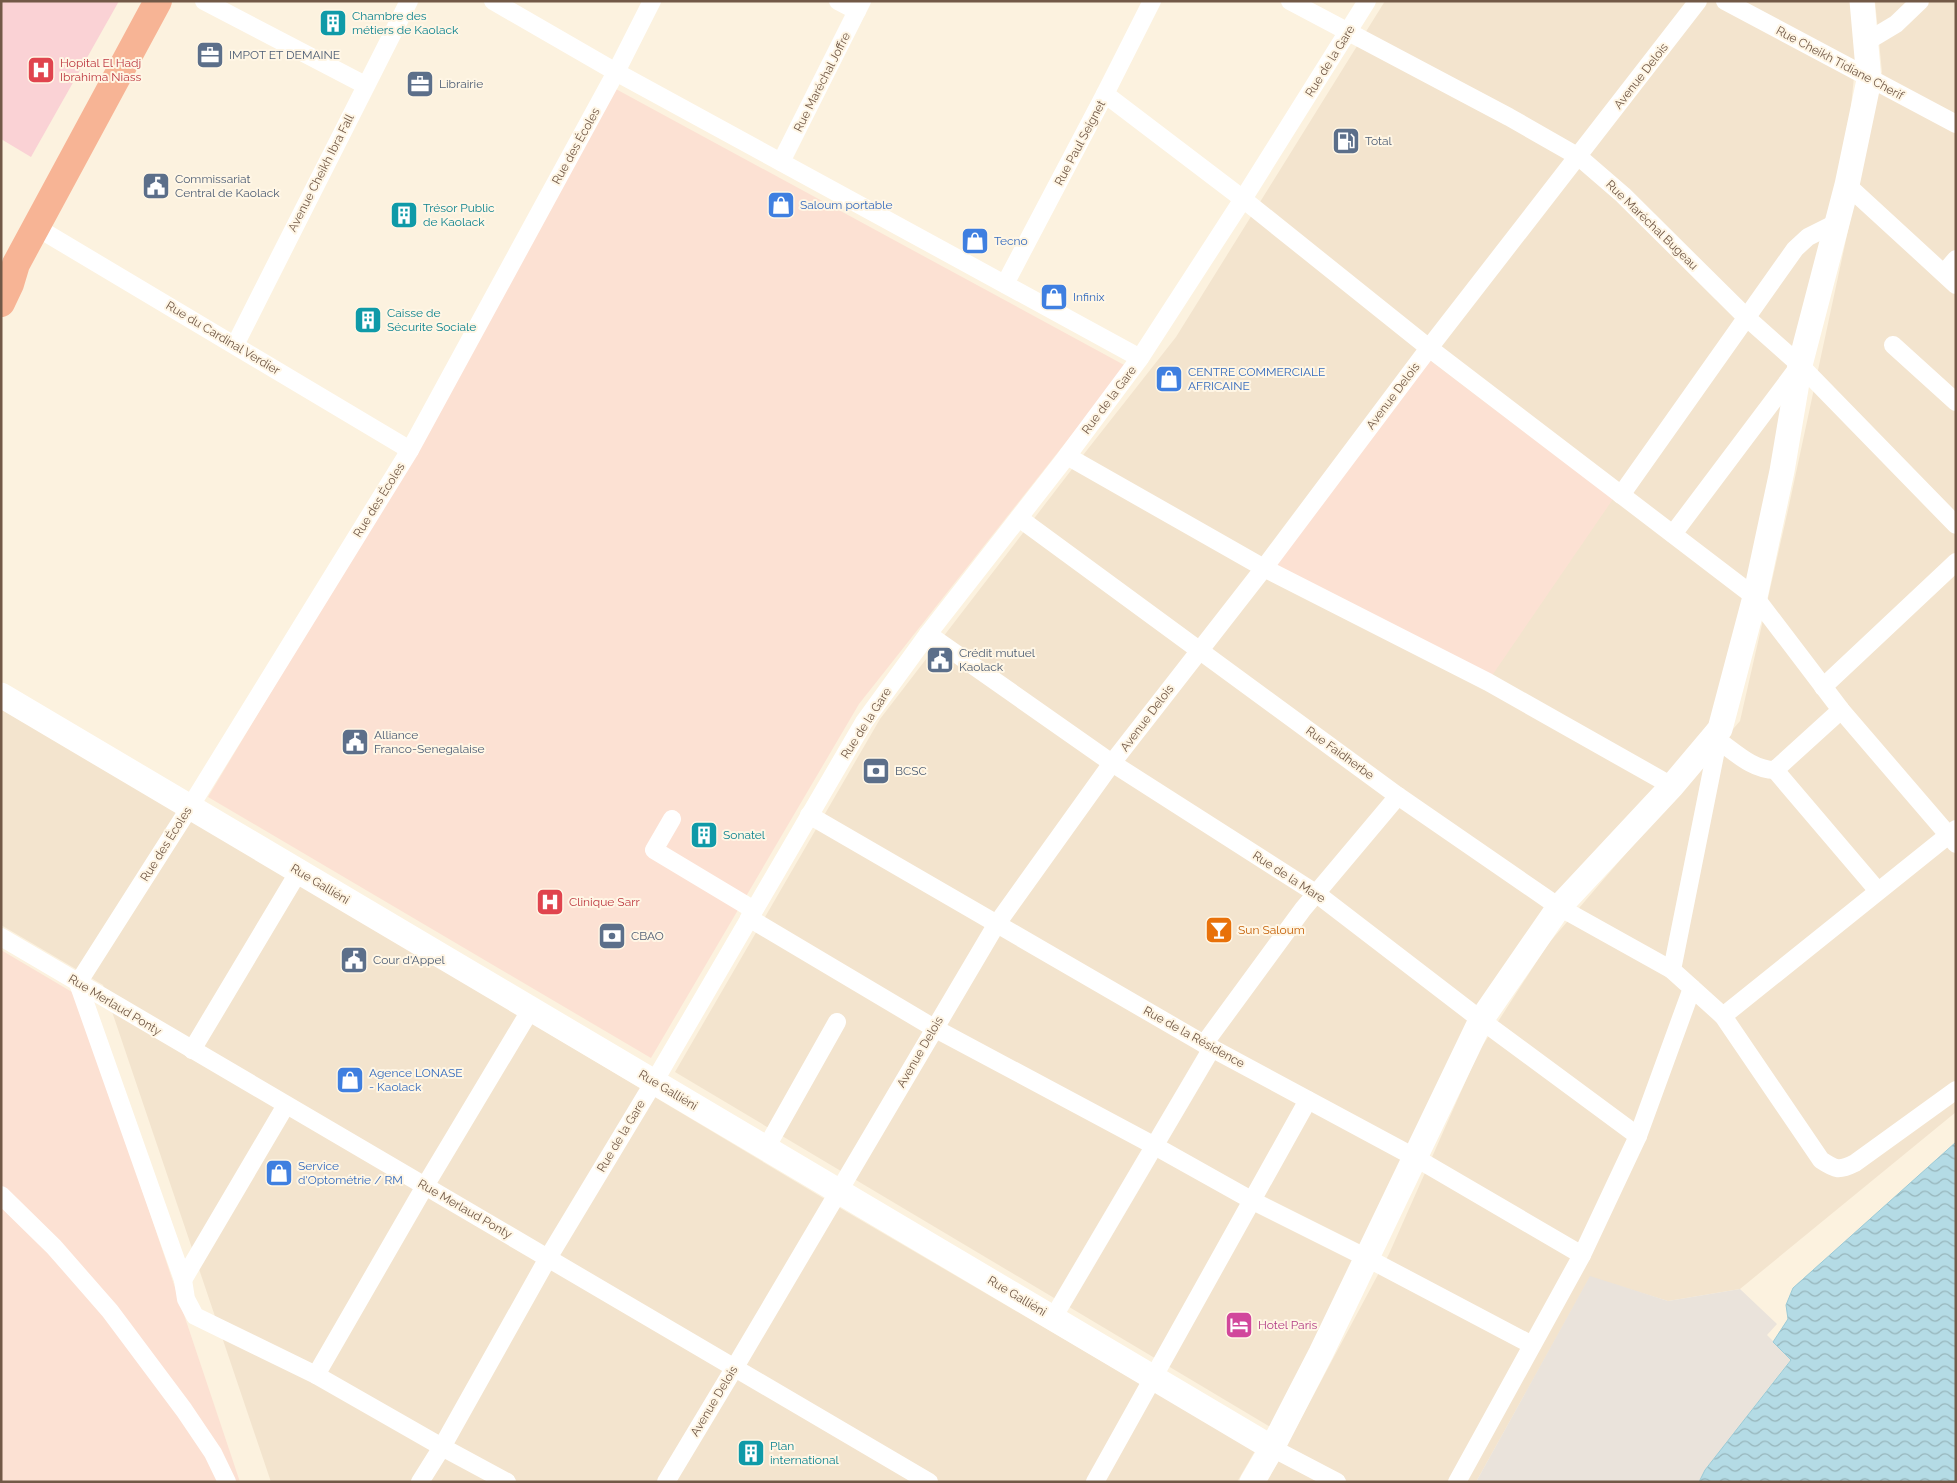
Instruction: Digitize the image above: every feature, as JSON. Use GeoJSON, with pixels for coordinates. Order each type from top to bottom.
{"type":"FeatureCollection","features":[{"type":"Feature","properties":{"kind":"highway"},"geometry":{"type":"LineString","coordinates":[[1,303],[10,284],[8,270],[36,227],[158,1]]}},
{"type":"Feature","properties":{"kind":"street"},"geometry":{"type":"LineString","coordinates":[[204,1],[365,86]]}},
{"type":"Feature","properties":{"kind":"street","name":"Avenue Cheikh Ibra Fall"},"geometry":{"type":"LineString","coordinates":[[234,345],[409,1]]}},
{"type":"Feature","properties":{"kind":"street"},"geometry":{"type":"LineString","coordinates":[[493,1],[616,72],[1140,358]]}},
{"type":"Feature","properties":{"kind":"street","name":"Rue des Écoles"},"geometry":{"type":"LineString","coordinates":[[78,983],[190,807],[410,450],[616,72],[652,1]]}},
{"type":"Feature","properties":{"kind":"street"},"geometry":{"type":"LineString","coordinates":[[838,1],[860,6]]}},
{"type":"Feature","properties":{"kind":"street","name":"Rue Paul Seignet"},"geometry":{"type":"LineString","coordinates":[[1005,284],[1106,94],[1152,1]]}},
{"type":"Feature","properties":{"kind":"street","name":"Rue Maréchal Bugeau"},"geometry":{"type":"LineString","coordinates":[[1290,1],[1510,118],[1579,157],[1623,195],[1746,317],[1800,365],[1956,525]]}},
{"type":"Feature","properties":{"kind":"street","name":"Rue de la Gare"},"geometry":{"type":"LineString","coordinates":[[420,1482],[442,1447],[548,1258],[654,1082],[864,722],[928,634],[1068,456],[1140,358],[1243,199],[1367,1]]}},
{"type":"Feature","properties":{"kind":"street","name":"Avenue Delois"},"geometry":{"type":"LineString","coordinates":[[666,1482],[996,925],[1112,763],[1264,568],[1429,348],[1579,157],[1698,1]]}},
{"type":"Feature","properties":{"kind":"street","name":"Rue Cheikh Tidiane Cherif"},"geometry":{"type":"LineString","coordinates":[[1725,1],[1870,80],[1956,124]]}},
{"type":"Feature","properties":{"kind":"street"},"geometry":{"type":"LineString","coordinates":[[1672,970],[1719,735],[1755,597],[1782,471],[1800,365],[1847,185],[1870,80],[1862,1]]}},
{"type":"Feature","properties":{"kind":"street"},"geometry":{"type":"LineString","coordinates":[[1866,42],[1896,24],[1920,1]]}},
{"type":"Feature","properties":{"kind":"street","name":"Rue Maréchal Joffre"},"geometry":{"type":"LineString","coordinates":[[781,162],[860,6]]}},
{"type":"Feature","properties":{"kind":"street"},"geometry":{"type":"LineString","coordinates":[[1106,94],[1243,199],[1429,348],[1755,597],[1841,710],[1953,836],[1878,891],[1723,1016]]}},
{"type":"Feature","properties":{"kind":"street"},"geometry":{"type":"LineString","coordinates":[[1847,185],[1950,279],[1956,259]]}},
{"type":"Feature","properties":{"kind":"street"},"geometry":{"type":"LineString","coordinates":[[1621,495],[1795,249],[1808,237],[1836,223]]}},
{"type":"Feature","properties":{"kind":"street","name":"Rue du Cardinal Verdier"},"geometry":{"type":"LineString","coordinates":[[36,227],[410,450]]}},
{"type":"Feature","properties":{"kind":"street"},"geometry":{"type":"LineString","coordinates":[[1893,345],[1956,402]]}},
{"type":"Feature","properties":{"kind":"street"},"geometry":{"type":"LineString","coordinates":[[1672,534],[1800,365]]}},
{"type":"Feature","properties":{"kind":"street"},"geometry":{"type":"LineString","coordinates":[[1068,456],[1264,568],[1488,682],[1672,786]]}},
{"type":"Feature","properties":{"kind":"street","name":"Rue Faidherbe"},"geometry":{"type":"LineString","coordinates":[[1020,518],[1398,796],[1559,907],[1672,970],[1723,1016],[1821,1160],[1834,1168],[1843,1168],[1855,1163],[1956,1090]]}},
{"type":"Feature","properties":{"kind":"street"},"geometry":{"type":"LineString","coordinates":[[1823,687],[1956,562]]}},
{"type":"Feature","properties":{"kind":"street","name":"Rue de la Mare"},"geometry":{"type":"LineString","coordinates":[[928,634],[1112,763],[1317,894],[1481,1020],[1638,1136]]}},
{"type":"Feature","properties":{"kind":"street","name":"Rue Galliéni"},"geometry":{"type":"LineString","coordinates":[[1,695],[1272,1448],[1337,1482]]}},
{"type":"Feature","properties":{"kind":"street"},"geometry":{"type":"LineString","coordinates":[[1719,735],[1756,767],[1764,770],[1775,770],[1841,710]]}},
{"type":"Feature","properties":{"kind":"street"},"geometry":{"type":"LineString","coordinates":[[1252,1482],[1272,1448],[1321,1353],[1481,1020],[1559,907],[1719,735]]}},
{"type":"Feature","properties":{"kind":"street"},"geometry":{"type":"LineString","coordinates":[[1775,770],[1878,891]]}},
{"type":"Feature","properties":{"kind":"street"},"geometry":{"type":"LineString","coordinates":[[1053,1318],[1208,1046],[1303,909],[1398,796]]}},
{"type":"Feature","properties":{"kind":"street","name":"Rue de la Résidence"},"geometry":{"type":"LineString","coordinates":[[809,815],[996,925],[1208,1046],[1416,1158],[1582,1255]]}},
{"type":"Feature","properties":{"kind":"street"},"geometry":{"type":"LineString","coordinates":[[672,819],[654,850],[934,1028],[1153,1145],[1253,1201],[1367,1258],[1532,1345]]}},
{"type":"Feature","properties":{"kind":"street"},"geometry":{"type":"LineString","coordinates":[[192,1050],[299,871]]}},
{"type":"Feature","properties":{"kind":"street","name":"Rue Merlaud Ponty"},"geometry":{"type":"LineString","coordinates":[[1,937],[929,1482]]}},
{"type":"Feature","properties":{"kind":"street"},"geometry":{"type":"LineString","coordinates":[[78,983],[183,1280],[186,1299],[195,1316],[316,1375],[507,1482]]}},
{"type":"Feature","properties":{"kind":"street"},"geometry":{"type":"LineString","coordinates":[[1456,1482],[1582,1255],[1638,1136],[1692,988]]}},
{"type":"Feature","properties":{"kind":"street"},"geometry":{"type":"LineString","coordinates":[[316,1375],[425,1186],[531,1009]]}},
{"type":"Feature","properties":{"kind":"street"},"geometry":{"type":"LineString","coordinates":[[766,1148],[837,1022]]}},
{"type":"Feature","properties":{"kind":"street"},"geometry":{"type":"LineString","coordinates":[[1095,1482],[1308,1100]]}},
{"type":"Feature","properties":{"kind":"street"},"geometry":{"type":"LineString","coordinates":[[183,1280],[286,1105]]}},
{"type":"Feature","properties":{"kind":"street"},"geometry":{"type":"LineString","coordinates":[[1,1195],[54,1247],[110,1311],[184,1410],[213,1454],[227,1482]]}},
{"type":"Feature","properties":{"kind":"shaded area","name":"Hopital El Hadj Ibrahima Niass"},"geometry":{"type":"Polygon","coordinates":[[[1,1],[119,1],[31,157],[1,139],[1,1]]]}},
{"type":"Feature","properties":{"kind":"shaded area"},"geometry":{"type":"Polygon","coordinates":[[[1385,1],[1850,1],[1856,57],[1847,146],[1718,709],[1686,757],[1557,902],[1272,1428],[675,1072],[880,719],[1176,337],[1385,1]]]}},
{"type":"Feature","properties":{"kind":"shaded area"},"geometry":{"type":"Polygon","coordinates":[[[1875,1],[1956,1],[1956,1112],[1740,1289],[1668,1301],[1590,1277],[1476,1482],[1267,1482],[1389,1254],[1479,1051],[1548,944],[1740,721],[1788,510],[1882,72],[1875,1]]]}},
{"type":"Feature","properties":{"kind":"shaded area"},"geometry":{"type":"Polygon","coordinates":[[[614,88],[1126,366],[859,704],[651,1058],[208,797],[422,440],[614,88]]]}},
{"type":"Feature","properties":{"kind":"shaded area"},"geometry":{"type":"Polygon","coordinates":[[[1428,359],[1613,499],[1491,677],[1272,568],[1428,359]]]}},
{"type":"Feature","properties":{"kind":"shaded area"},"geometry":{"type":"Polygon","coordinates":[[[1,705],[823,1198],[1255,1451],[1237,1482],[271,1482],[103,985],[1,925],[1,705]]]}},
{"type":"Feature","properties":{"kind":"shaded area"},"geometry":{"type":"Polygon","coordinates":[[[1,950],[77,995],[240,1482],[1,1482],[1,950]]]}},
{"type":"Feature","properties":{"kind":"shaded area"},"geometry":{"type":"Polygon","coordinates":[[[1590,1276],[1668,1301],[1740,1289],[1777,1324],[1767,1335],[1791,1359],[1705,1470],[1699,1482],[1476,1482],[1590,1276]]]}},
{"type":"Feature","properties":{"kind":"water"},"geometry":{"type":"Polygon","coordinates":[[[1956,1142],[1956,1482],[1699,1482],[1705,1470],[1791,1360],[1773,1342],[1788,1319],[1786,1305],[1793,1288],[1956,1142]]]}},
{"type":"Feature","properties":{"kind":"place","name":"Chambre des métiers de Kaolack"},"geometry":{"type":"Point","coordinates":[333,23]}},
{"type":"Feature","properties":{"kind":"place","name":"IMPOT ET DEMAINE"},"geometry":{"type":"Point","coordinates":[210,55]}},
{"type":"Feature","properties":{"kind":"place","name":"Hopital El Hadj Ibrahima Niass"},"geometry":{"type":"Point","coordinates":[41,70]}},
{"type":"Feature","properties":{"kind":"place","name":"Librairie"},"geometry":{"type":"Point","coordinates":[420,84]}},
{"type":"Feature","properties":{"kind":"place","name":"Total"},"geometry":{"type":"Point","coordinates":[1346,141]}},
{"type":"Feature","properties":{"kind":"place","name":"Commissariat Central de Kaolack"},"geometry":{"type":"Point","coordinates":[156,186]}},
{"type":"Feature","properties":{"kind":"place","name":"Saloum portable"},"geometry":{"type":"Point","coordinates":[781,205]}},
{"type":"Feature","properties":{"kind":"place","name":"Trésor Public de Kaolack"},"geometry":{"type":"Point","coordinates":[404,215]}},
{"type":"Feature","properties":{"kind":"place","name":"Tecno"},"geometry":{"type":"Point","coordinates":[975,241]}},
{"type":"Feature","properties":{"kind":"place","name":"Infinix"},"geometry":{"type":"Point","coordinates":[1054,297]}},
{"type":"Feature","properties":{"kind":"place","name":"Caisse de Sécurite Sociale"},"geometry":{"type":"Point","coordinates":[368,320]}},
{"type":"Feature","properties":{"kind":"place","name":"CENTRE COMMERCIALE AFRICAINE"},"geometry":{"type":"Point","coordinates":[1169,379]}},
{"type":"Feature","properties":{"kind":"place","name":"Crédit mutuel Kaolack"},"geometry":{"type":"Point","coordinates":[940,660]}},
{"type":"Feature","properties":{"kind":"place","name":"Alliance Franco-Senegalaise"},"geometry":{"type":"Point","coordinates":[355,742]}},
{"type":"Feature","properties":{"kind":"place","name":"BCSC"},"geometry":{"type":"Point","coordinates":[876,771]}},
{"type":"Feature","properties":{"kind":"place","name":"Sonatel"},"geometry":{"type":"Point","coordinates":[704,835]}},
{"type":"Feature","properties":{"kind":"place","name":"Clinique Sarr"},"geometry":{"type":"Point","coordinates":[550,902]}},
{"type":"Feature","properties":{"kind":"place","name":"Sun Saloum"},"geometry":{"type":"Point","coordinates":[1219,930]}},
{"type":"Feature","properties":{"kind":"place","name":"CBAO"},"geometry":{"type":"Point","coordinates":[612,936]}},
{"type":"Feature","properties":{"kind":"place","name":"Cour d'Appel"},"geometry":{"type":"Point","coordinates":[354,960]}},
{"type":"Feature","properties":{"kind":"place","name":"Agence LONASE - Kaolack"},"geometry":{"type":"Point","coordinates":[350,1080]}},
{"type":"Feature","properties":{"kind":"place","name":"Service d'Optométrie / RM"},"geometry":{"type":"Point","coordinates":[279,1173]}},
{"type":"Feature","properties":{"kind":"place","name":"Hotel Paris"},"geometry":{"type":"Point","coordinates":[1239,1325]}},
{"type":"Feature","properties":{"kind":"place","name":"Plan international"},"geometry":{"type":"Point","coordinates":[751,1453]}}]}
